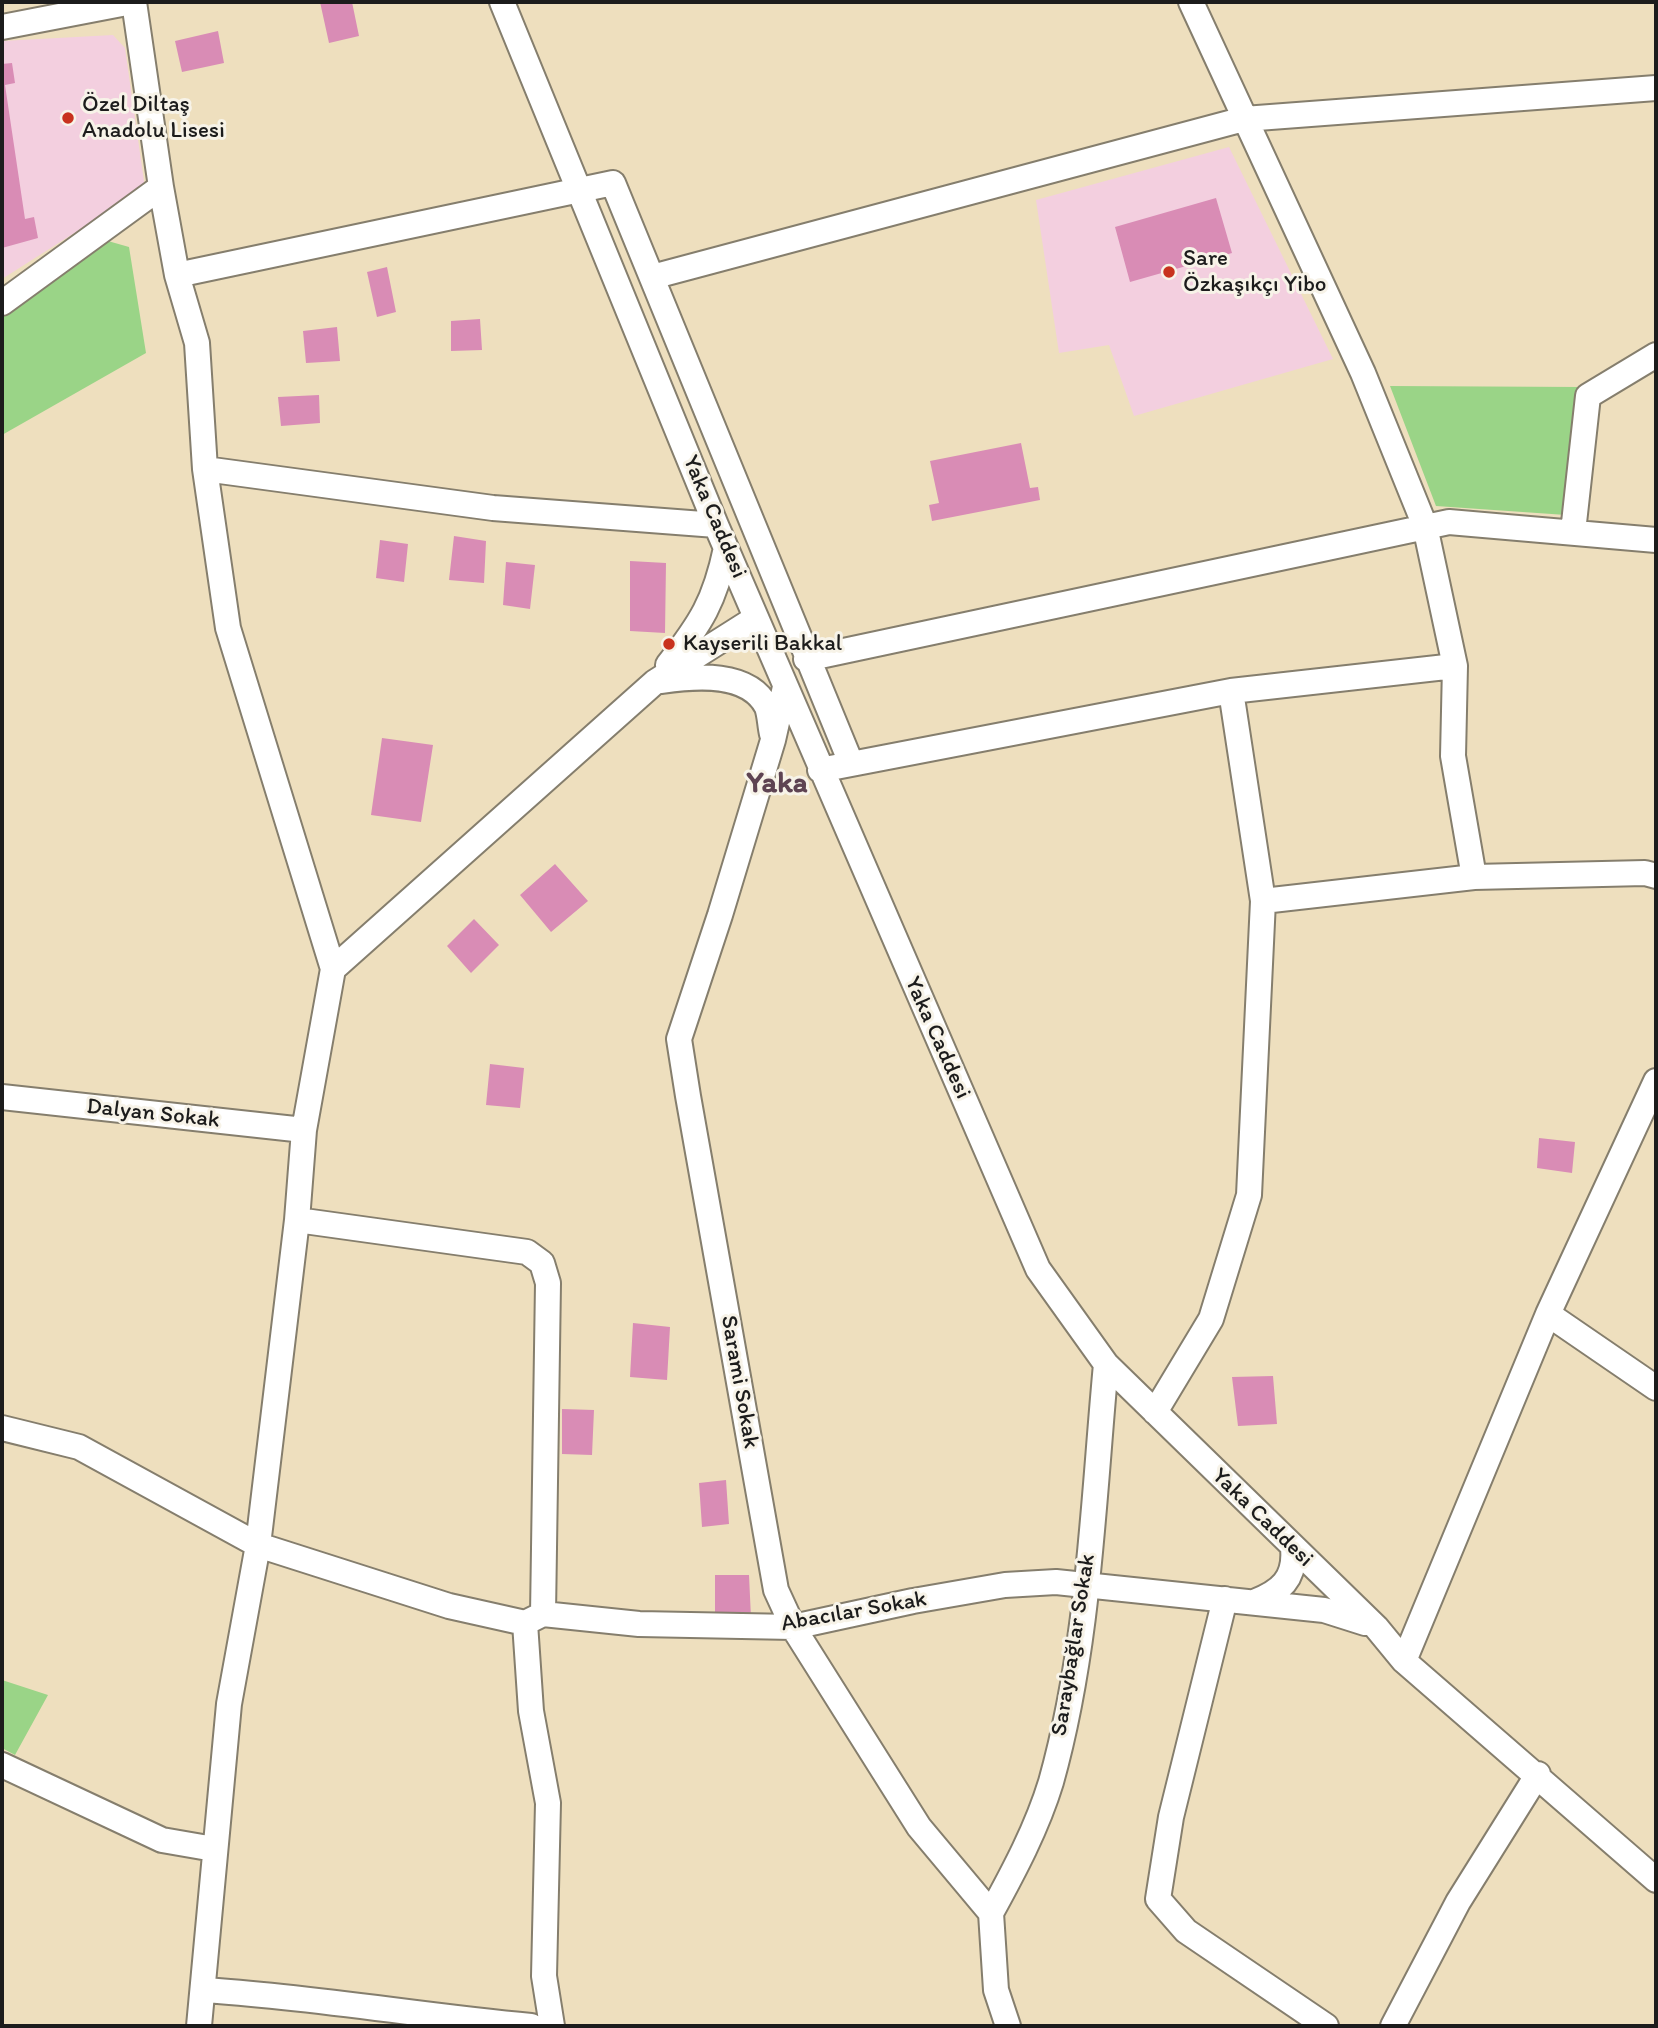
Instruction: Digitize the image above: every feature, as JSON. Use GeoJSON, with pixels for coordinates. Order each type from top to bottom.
{"type":"FeatureCollection","features":[{"type":"Feature","properties":{"kind":"street"},"geometry":{"type":"LineString","coordinates":[[2,27],[133,2],[177,275],[197,343],[205,469],[228,628],[333,969],[304,1130],[297,1220],[258,1545],[229,1703],[214,1849],[204,1990],[198,2026]]}},
{"type":"Feature","properties":{"kind":"street","name":"Yaka Caddesi"},"geometry":{"type":"LineString","coordinates":[[502,2],[716,525],[1038,1269],[1106,1364],[1376,1628],[1404,1661],[1538,1774],[1656,1880]]}},
{"type":"Feature","properties":{"kind":"street"},"geometry":{"type":"LineString","coordinates":[[1191,2],[1363,373],[1425,526],[1455,666],[1453,757],[1474,877]]}},
{"type":"Feature","properties":{"kind":"street"},"geometry":{"type":"LineString","coordinates":[[652,277],[1244,119],[1656,88]]}},
{"type":"Feature","properties":{"kind":"street"},"geometry":{"type":"LineString","coordinates":[[177,275],[613,183],[806,659],[851,763]]}},
{"type":"Feature","properties":{"kind":"street"},"geometry":{"type":"LineString","coordinates":[[2,303],[161,187]]}},
{"type":"Feature","properties":{"kind":"street"},"geometry":{"type":"LineString","coordinates":[[1573,532],[1588,396],[1656,355]]}},
{"type":"Feature","properties":{"kind":"street"},"geometry":{"type":"LineString","coordinates":[[205,469],[494,508],[716,525]]}},
{"type":"Feature","properties":{"kind":"street"},"geometry":{"type":"LineString","coordinates":[[806,659],[1449,522],[1656,540]]}},
{"type":"Feature","properties":{"kind":"street"},"geometry":{"type":"LineString","coordinates":[[655,682],[708,611],[718,585],[726,548]]}},
{"type":"Feature","properties":{"kind":"street"},"geometry":{"type":"LineString","coordinates":[[333,969],[655,682],[756,618]]}},
{"type":"Feature","properties":{"kind":"street"},"geometry":{"type":"LineString","coordinates":[[820,770],[1231,691],[1455,666]]}},
{"type":"Feature","properties":{"kind":"street"},"geometry":{"type":"LineString","coordinates":[[655,682],[691,676],[719,678],[747,687],[766,707],[772,740]]}},
{"type":"Feature","properties":{"kind":"street","name":"Sarami Sokak"},"geometry":{"type":"LineString","coordinates":[[785,687],[720,915],[679,1039],[776,1590],[793,1627],[919,1827],[991,1913]]}},
{"type":"Feature","properties":{"kind":"street"},"geometry":{"type":"LineString","coordinates":[[1155,1412],[1211,1319],[1249,1195],[1263,901],[1231,691]]}},
{"type":"Feature","properties":{"kind":"street"},"geometry":{"type":"LineString","coordinates":[[1263,901],[1474,877],[1645,873],[1656,877]]}},
{"type":"Feature","properties":{"kind":"street"},"geometry":{"type":"LineString","coordinates":[[1404,1661],[1548,1314],[1656,1082]]}},
{"type":"Feature","properties":{"kind":"street","name":"Dalyan Sokak"},"geometry":{"type":"LineString","coordinates":[[2,1097],[304,1130]]}},
{"type":"Feature","properties":{"kind":"street"},"geometry":{"type":"LineString","coordinates":[[297,1220],[527,1252],[542,1262],[548,1283],[531,1711],[548,1803],[544,1976],[552,2026]]}},
{"type":"Feature","properties":{"kind":"street"},"geometry":{"type":"LineString","coordinates":[[1548,1314],[1656,1388]]}},
{"type":"Feature","properties":{"kind":"street","name":"Saraybağlar Sokak"},"geometry":{"type":"LineString","coordinates":[[991,1913],[1025,1850],[1050,1783],[1073,1686],[1086,1586],[1106,1364]]}},
{"type":"Feature","properties":{"kind":"street","name":"Abacılar Sokak"},"geometry":{"type":"LineString","coordinates":[[2,1428],[79,1447],[258,1545],[449,1606],[534,1619],[793,1627],[913,1601],[1005,1585],[1056,1582],[1324,1611],[1376,1628]]}},
{"type":"Feature","properties":{"kind":"street"},"geometry":{"type":"LineString","coordinates":[[1254,1602],[1275,1594],[1288,1581],[1295,1563],[1293,1548]]}},
{"type":"Feature","properties":{"kind":"street"},"geometry":{"type":"LineString","coordinates":[[1225,1599],[1171,1817],[1158,1899],[1186,1931],[1326,2026]]}},
{"type":"Feature","properties":{"kind":"street"},"geometry":{"type":"LineString","coordinates":[[3,1770],[162,1840],[214,1849]]}},
{"type":"Feature","properties":{"kind":"street"},"geometry":{"type":"LineString","coordinates":[[1394,2026],[1458,1902],[1538,1774]]}},
{"type":"Feature","properties":{"kind":"street"},"geometry":{"type":"LineString","coordinates":[[991,1913],[996,1990],[1009,2026]]}},
{"type":"Feature","properties":{"kind":"street"},"geometry":{"type":"LineString","coordinates":[[204,1990],[290,1996],[429,2017],[531,2026]]}},
{"type":"Feature","properties":{"kind":"shaded area","name":"Özel Diltaş Anadolu Lisesi"},"geometry":{"type":"Polygon","coordinates":[[[113,35],[125,48],[145,188],[2,279],[2,41],[113,35]]]}},
{"type":"Feature","properties":{"kind":"shaded area","name":"Sare Özkaşıkçı Yibo"},"geometry":{"type":"Polygon","coordinates":[[[1229,147],[1333,359],[1134,416],[1109,345],[1059,353],[1036,200],[1229,147]]]}},
{"type":"Feature","properties":{"kind":"green space"},"geometry":{"type":"Polygon","coordinates":[[[108,241],[129,247],[146,353],[2,435],[2,312],[108,241]]]}},
{"type":"Feature","properties":{"kind":"green space"},"geometry":{"type":"Polygon","coordinates":[[[1390,386],[1582,387],[1566,515],[1436,506],[1390,386]]]}},
{"type":"Feature","properties":{"kind":"green space"},"geometry":{"type":"Polygon","coordinates":[[[2,1680],[48,1695],[15,1755],[2,1748],[2,1680]]]}},
{"type":"Feature","properties":{"kind":"building"},"geometry":{"type":"Polygon","coordinates":[[[320,2],[352,2],[359,36],[329,43],[320,2]]]}},
{"type":"Feature","properties":{"kind":"building"},"geometry":{"type":"Polygon","coordinates":[[[218,31],[224,63],[182,72],[175,41],[218,31]]]}},
{"type":"Feature","properties":{"kind":"building"},"geometry":{"type":"Polygon","coordinates":[[[12,63],[15,83],[5,85],[25,219],[34,217],[38,238],[2,248],[2,64],[12,63]]]}},
{"type":"Feature","properties":{"kind":"building"},"geometry":{"type":"Polygon","coordinates":[[[1216,198],[1232,253],[1130,282],[1115,227],[1216,198]]]}},
{"type":"Feature","properties":{"kind":"building"},"geometry":{"type":"Polygon","coordinates":[[[387,267],[396,312],[377,317],[367,272],[387,267]]]}},
{"type":"Feature","properties":{"kind":"building"},"geometry":{"type":"Polygon","coordinates":[[[480,319],[482,350],[451,351],[451,321],[480,319]]]}},
{"type":"Feature","properties":{"kind":"building"},"geometry":{"type":"Polygon","coordinates":[[[337,327],[340,361],[306,363],[303,331],[337,327]]]}},
{"type":"Feature","properties":{"kind":"building"},"geometry":{"type":"Polygon","coordinates":[[[319,395],[320,423],[281,426],[278,397],[319,395]]]}},
{"type":"Feature","properties":{"kind":"building"},"geometry":{"type":"Polygon","coordinates":[[[1021,443],[1030,488],[1038,487],[1040,500],[932,521],[929,505],[939,503],[930,461],[1021,443]]]}},
{"type":"Feature","properties":{"kind":"building"},"geometry":{"type":"Polygon","coordinates":[[[454,536],[486,541],[484,583],[449,580],[454,536]]]}},
{"type":"Feature","properties":{"kind":"building"},"geometry":{"type":"Polygon","coordinates":[[[380,540],[408,544],[404,582],[376,578],[380,540]]]}},
{"type":"Feature","properties":{"kind":"building"},"geometry":{"type":"Polygon","coordinates":[[[630,561],[666,563],[665,633],[630,631],[630,561]]]}},
{"type":"Feature","properties":{"kind":"building"},"geometry":{"type":"Polygon","coordinates":[[[506,562],[535,565],[530,609],[503,605],[506,562]]]}},
{"type":"Feature","properties":{"kind":"building"},"geometry":{"type":"Polygon","coordinates":[[[382,738],[433,745],[421,822],[371,815],[382,738]]]}},
{"type":"Feature","properties":{"kind":"building"},"geometry":{"type":"Polygon","coordinates":[[[555,864],[588,901],[551,932],[520,895],[555,864]]]}},
{"type":"Feature","properties":{"kind":"building"},"geometry":{"type":"Polygon","coordinates":[[[474,919],[499,945],[471,973],[447,946],[474,919]]]}},
{"type":"Feature","properties":{"kind":"building"},"geometry":{"type":"Polygon","coordinates":[[[490,1064],[524,1068],[520,1108],[486,1105],[490,1064]]]}},
{"type":"Feature","properties":{"kind":"building"},"geometry":{"type":"Polygon","coordinates":[[[1539,1138],[1575,1142],[1572,1173],[1537,1168],[1539,1138]]]}},
{"type":"Feature","properties":{"kind":"building"},"geometry":{"type":"Polygon","coordinates":[[[633,1323],[670,1327],[667,1380],[630,1377],[633,1323]]]}},
{"type":"Feature","properties":{"kind":"building"},"geometry":{"type":"Polygon","coordinates":[[[1273,1376],[1277,1424],[1238,1426],[1232,1377],[1273,1376]]]}},
{"type":"Feature","properties":{"kind":"building"},"geometry":{"type":"Polygon","coordinates":[[[562,1409],[594,1410],[592,1455],[562,1454],[562,1409]]]}},
{"type":"Feature","properties":{"kind":"building"},"geometry":{"type":"Polygon","coordinates":[[[726,1480],[729,1524],[702,1527],[699,1483],[726,1480]]]}},
{"type":"Feature","properties":{"kind":"building"},"geometry":{"type":"Polygon","coordinates":[[[715,1575],[749,1575],[751,1618],[715,1617],[715,1575]]]}},
{"type":"Feature","properties":{"kind":"place","name":"Özel Diltaş Anadolu Lisesi"},"geometry":{"type":"Point","coordinates":[68,118]}},
{"type":"Feature","properties":{"kind":"place","name":"Sare Özkaşıkçı Yibo"},"geometry":{"type":"Point","coordinates":[1169,272]}},
{"type":"Feature","properties":{"kind":"place","name":"Kayserili Bakkal"},"geometry":{"type":"Point","coordinates":[669,644]}},
{"type":"Feature","properties":{"kind":"district","name":"Yaka"},"geometry":{"type":"Point","coordinates":[777,784]}}]}
